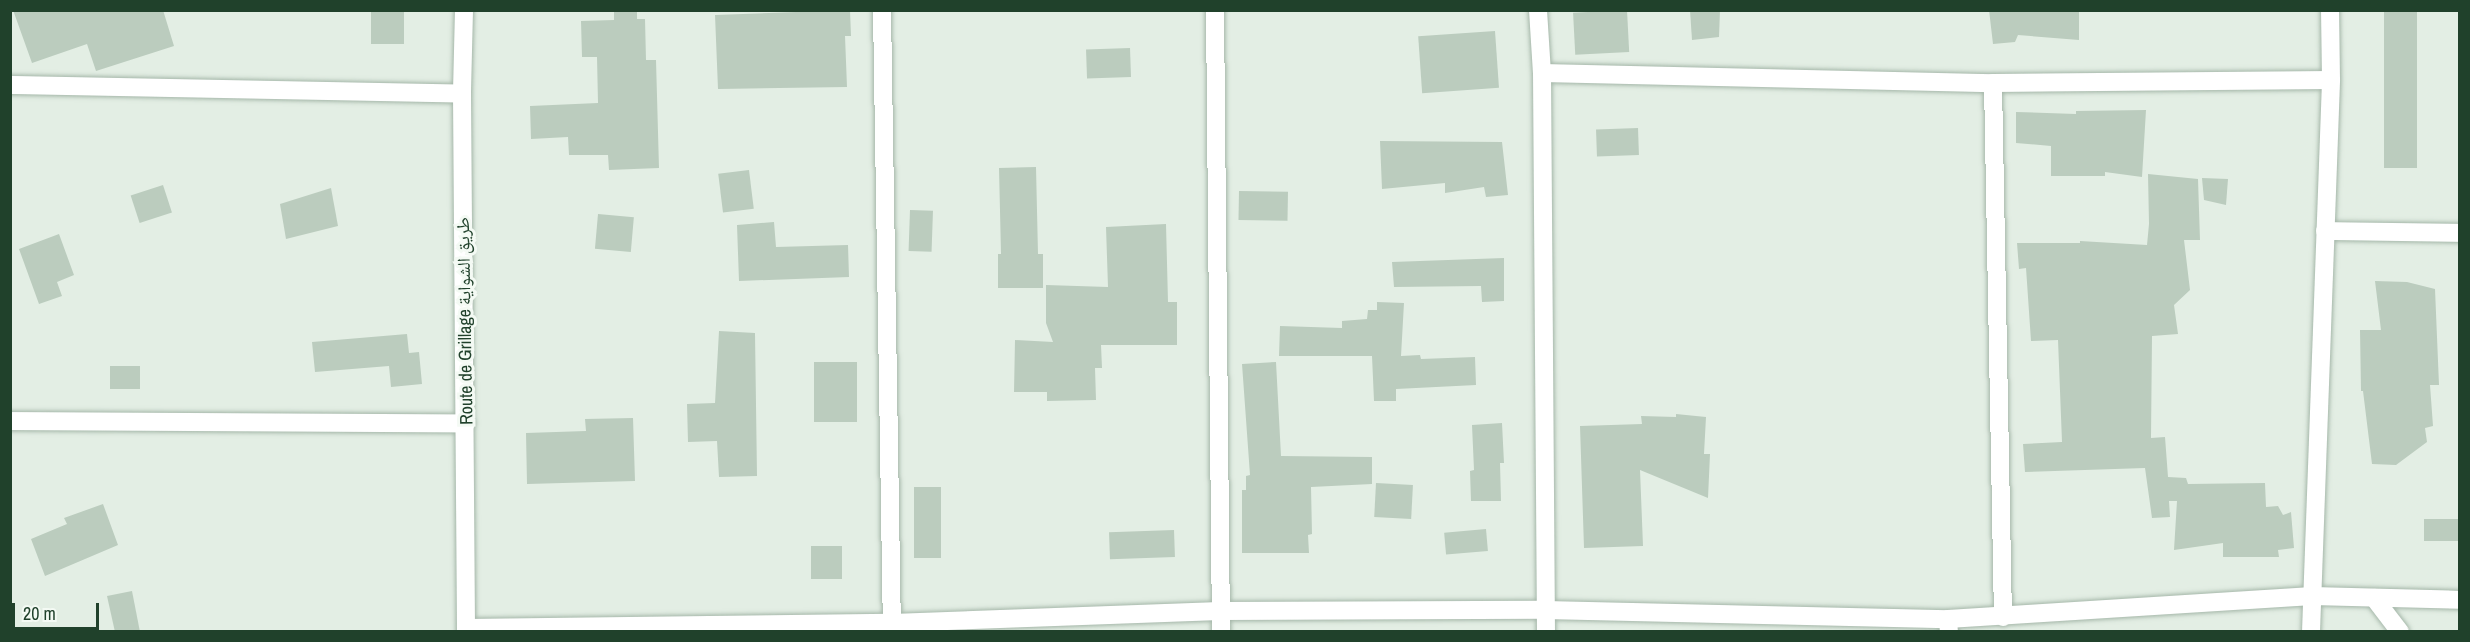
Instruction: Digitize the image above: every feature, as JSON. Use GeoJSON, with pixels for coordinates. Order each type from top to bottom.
{"type":"FeatureCollection","features":[{"type":"Feature","properties":{"kind":"street","name":"Route de Grillage طريق الشواية"},"geometry":{"type":"LineString","coordinates":[[464,10],[462,94],[466,630]]}},
{"type":"Feature","properties":{"kind":"street"},"geometry":{"type":"LineString","coordinates":[[882,10],[892,627]]}},
{"type":"Feature","properties":{"kind":"street"},"geometry":{"type":"LineString","coordinates":[[1215,10],[1221,632]]}},
{"type":"Feature","properties":{"kind":"street"},"geometry":{"type":"LineString","coordinates":[[1538,10],[1542,73],[1546,632]]}},
{"type":"Feature","properties":{"kind":"street"},"geometry":{"type":"LineString","coordinates":[[2311,632],[2331,80],[2330,10]]}},
{"type":"Feature","properties":{"kind":"street"},"geometry":{"type":"LineString","coordinates":[[1542,73],[1993,83],[2331,80]]}},
{"type":"Feature","properties":{"kind":"street"},"geometry":{"type":"LineString","coordinates":[[1993,83],[2003,617]]}},
{"type":"Feature","properties":{"kind":"street"},"geometry":{"type":"LineString","coordinates":[[10,85],[462,94]]}},
{"type":"Feature","properties":{"kind":"street"},"geometry":{"type":"LineString","coordinates":[[2325,231],[2460,233]]}},
{"type":"Feature","properties":{"kind":"street"},"geometry":{"type":"LineString","coordinates":[[10,422],[466,423]]}},
{"type":"Feature","properties":{"kind":"street"},"geometry":{"type":"LineString","coordinates":[[466,630],[892,627],[1220,611],[1545,610],[1948,625],[2003,617],[2312,596],[2460,600]]}},
{"type":"Feature","properties":{"kind":"street"},"geometry":{"type":"LineString","coordinates":[[2374,598],[2400,632]]}},
{"type":"Feature","properties":{"kind":"building"},"geometry":{"type":"Polygon","coordinates":[[[13,10],[163,10],[174,46],[96,71],[87,44],[32,63],[13,10]]]}},
{"type":"Feature","properties":{"kind":"building"},"geometry":{"type":"Polygon","coordinates":[[[371,10],[404,10],[404,44],[371,44],[371,10]]]}},
{"type":"Feature","properties":{"kind":"building"},"geometry":{"type":"Polygon","coordinates":[[[614,10],[637,10],[637,19],[645,19],[646,60],[656,60],[659,168],[609,170],[608,155],[569,155],[568,137],[531,139],[530,106],[598,103],[597,57],[582,57],[581,21],[614,20],[614,10]]]}},
{"type":"Feature","properties":{"kind":"building"},"geometry":{"type":"Polygon","coordinates":[[[850,10],[851,36],[845,36],[847,87],[718,89],[715,15],[850,10]]]}},
{"type":"Feature","properties":{"kind":"building"},"geometry":{"type":"Polygon","coordinates":[[[1627,10],[1629,52],[1575,55],[1573,13],[1627,10]]]}},
{"type":"Feature","properties":{"kind":"building"},"geometry":{"type":"Polygon","coordinates":[[[1690,10],[1720,10],[1719,37],[1692,40],[1690,10]]]}},
{"type":"Feature","properties":{"kind":"building"},"geometry":{"type":"Polygon","coordinates":[[[1989,10],[2079,10],[2079,40],[2018,35],[2015,42],[1993,44],[1989,10]]]}},
{"type":"Feature","properties":{"kind":"building"},"geometry":{"type":"Polygon","coordinates":[[[2384,10],[2417,10],[2417,168],[2384,168],[2384,10]]]}},
{"type":"Feature","properties":{"kind":"building"},"geometry":{"type":"Polygon","coordinates":[[[1495,31],[1499,88],[1422,93],[1418,36],[1495,31]]]}},
{"type":"Feature","properties":{"kind":"building"},"geometry":{"type":"Polygon","coordinates":[[[1130,48],[1131,77],[1087,79],[1086,50],[1130,48]]]}},
{"type":"Feature","properties":{"kind":"building"},"geometry":{"type":"Polygon","coordinates":[[[2146,110],[2142,177],[2105,172],[2105,176],[2051,176],[2051,146],[2016,143],[2016,112],[2076,114],[2076,111],[2146,110]]]}},
{"type":"Feature","properties":{"kind":"building"},"geometry":{"type":"Polygon","coordinates":[[[1638,128],[1639,155],[1597,156],[1596,129],[1638,128]]]}},
{"type":"Feature","properties":{"kind":"building"},"geometry":{"type":"Polygon","coordinates":[[[1380,141],[1502,142],[1508,195],[1486,197],[1484,187],[1445,193],[1445,183],[1382,189],[1380,141]]]}},
{"type":"Feature","properties":{"kind":"building"},"geometry":{"type":"Polygon","coordinates":[[[1036,167],[1038,254],[1043,254],[1043,288],[998,288],[998,254],[1001,254],[999,168],[1036,167]]]}},
{"type":"Feature","properties":{"kind":"building"},"geometry":{"type":"Polygon","coordinates":[[[749,170],[754,209],[723,212],[718,174],[749,170]]]}},
{"type":"Feature","properties":{"kind":"building"},"geometry":{"type":"Polygon","coordinates":[[[2148,174],[2198,179],[2200,240],[2184,240],[2190,290],[2174,305],[2178,334],[2152,336],[2151,438],[2165,437],[2168,477],[2186,478],[2188,484],[2265,483],[2266,507],[2278,506],[2283,515],[2291,512],[2294,548],[2278,550],[2279,557],[2223,557],[2223,543],[2174,550],[2177,501],[2169,501],[2170,517],[2152,518],[2145,468],[2025,472],[2023,444],[2062,442],[2058,340],[2031,341],[2026,268],[2019,269],[2017,243],[2080,243],[2080,241],[2147,245],[2148,174]]]}},
{"type":"Feature","properties":{"kind":"building"},"geometry":{"type":"Polygon","coordinates":[[[2202,178],[2228,179],[2226,205],[2204,200],[2202,178]]]}},
{"type":"Feature","properties":{"kind":"building"},"geometry":{"type":"Polygon","coordinates":[[[163,185],[172,213],[140,223],[131,196],[163,185]]]}},
{"type":"Feature","properties":{"kind":"building"},"geometry":{"type":"Polygon","coordinates":[[[331,188],[338,226],[286,239],[280,204],[331,188]]]}},
{"type":"Feature","properties":{"kind":"building"},"geometry":{"type":"Polygon","coordinates":[[[1239,191],[1288,192],[1287,221],[1238,220],[1239,191]]]}},
{"type":"Feature","properties":{"kind":"building"},"geometry":{"type":"Polygon","coordinates":[[[910,210],[933,211],[932,252],[909,251],[910,210]]]}},
{"type":"Feature","properties":{"kind":"building"},"geometry":{"type":"Polygon","coordinates":[[[598,214],[634,217],[631,252],[595,249],[598,214]]]}},
{"type":"Feature","properties":{"kind":"building"},"geometry":{"type":"Polygon","coordinates":[[[774,222],[776,247],[848,245],[849,277],[739,281],[737,225],[774,222]]]}},
{"type":"Feature","properties":{"kind":"building"},"geometry":{"type":"Polygon","coordinates":[[[1166,224],[1168,302],[1177,302],[1177,345],[1101,345],[1102,368],[1095,368],[1096,400],[1047,401],[1047,392],[1014,392],[1015,340],[1053,342],[1046,323],[1046,285],[1108,287],[1106,227],[1166,224]]]}},
{"type":"Feature","properties":{"kind":"building"},"geometry":{"type":"Polygon","coordinates":[[[59,234],[74,275],[57,282],[62,296],[39,304],[19,249],[59,234]]]}},
{"type":"Feature","properties":{"kind":"building"},"geometry":{"type":"Polygon","coordinates":[[[1504,258],[1504,301],[1482,302],[1481,286],[1394,287],[1392,262],[1504,258]]]}},
{"type":"Feature","properties":{"kind":"building"},"geometry":{"type":"Polygon","coordinates":[[[2375,281],[2407,282],[2435,289],[2439,385],[2430,385],[2433,426],[2425,428],[2427,442],[2396,465],[2372,464],[2363,391],[2361,391],[2360,330],[2381,330],[2375,281]]]}},
{"type":"Feature","properties":{"kind":"building"},"geometry":{"type":"Polygon","coordinates":[[[1377,302],[1404,303],[1401,356],[1420,355],[1421,359],[1475,357],[1476,385],[1396,389],[1396,401],[1374,401],[1372,356],[1279,356],[1280,326],[1342,328],[1342,321],[1367,319],[1368,310],[1377,310],[1377,302]]]}},
{"type":"Feature","properties":{"kind":"building"},"geometry":{"type":"Polygon","coordinates":[[[719,331],[755,333],[757,476],[719,477],[717,441],[688,442],[687,404],[715,403],[719,331]]]}},
{"type":"Feature","properties":{"kind":"building"},"geometry":{"type":"Polygon","coordinates":[[[407,334],[409,353],[419,352],[422,384],[391,387],[389,366],[315,372],[312,342],[407,334]]]}},
{"type":"Feature","properties":{"kind":"building"},"geometry":{"type":"Polygon","coordinates":[[[814,362],[857,362],[857,422],[814,422],[814,362]]]}},
{"type":"Feature","properties":{"kind":"building"},"geometry":{"type":"Polygon","coordinates":[[[1276,362],[1281,456],[1372,457],[1372,484],[1311,487],[1312,534],[1308,535],[1309,553],[1242,553],[1242,490],[1246,490],[1246,476],[1250,475],[1242,364],[1276,362]]]}},
{"type":"Feature","properties":{"kind":"building"},"geometry":{"type":"Polygon","coordinates":[[[110,366],[140,366],[140,389],[110,389],[110,366]]]}},
{"type":"Feature","properties":{"kind":"building"},"geometry":{"type":"Polygon","coordinates":[[[1676,414],[1706,417],[1704,454],[1710,454],[1708,498],[1640,470],[1643,546],[1584,548],[1580,426],[1642,424],[1641,416],[1676,417],[1676,414]]]}},
{"type":"Feature","properties":{"kind":"building"},"geometry":{"type":"Polygon","coordinates":[[[633,418],[635,481],[527,484],[526,433],[586,431],[585,419],[633,418]]]}},
{"type":"Feature","properties":{"kind":"building"},"geometry":{"type":"Polygon","coordinates":[[[1502,423],[1504,463],[1500,463],[1501,501],[1471,501],[1470,471],[1474,470],[1472,425],[1502,423]]]}},
{"type":"Feature","properties":{"kind":"building"},"geometry":{"type":"Polygon","coordinates":[[[1376,483],[1413,485],[1411,519],[1374,517],[1376,483]]]}},
{"type":"Feature","properties":{"kind":"building"},"geometry":{"type":"Polygon","coordinates":[[[914,487],[941,487],[941,558],[914,558],[914,487]]]}},
{"type":"Feature","properties":{"kind":"building"},"geometry":{"type":"Polygon","coordinates":[[[103,504],[118,545],[45,576],[31,539],[67,524],[64,518],[103,504]]]}},
{"type":"Feature","properties":{"kind":"building"},"geometry":{"type":"Polygon","coordinates":[[[2424,519],[2460,519],[2460,541],[2424,541],[2424,519]]]}},
{"type":"Feature","properties":{"kind":"building"},"geometry":{"type":"Polygon","coordinates":[[[1486,529],[1488,551],[1446,555],[1444,533],[1486,529]]]}},
{"type":"Feature","properties":{"kind":"building"},"geometry":{"type":"Polygon","coordinates":[[[1174,530],[1175,557],[1110,559],[1109,532],[1174,530]]]}},
{"type":"Feature","properties":{"kind":"building"},"geometry":{"type":"Polygon","coordinates":[[[811,546],[842,546],[842,579],[811,579],[811,546]]]}},
{"type":"Feature","properties":{"kind":"building"},"geometry":{"type":"Polygon","coordinates":[[[132,591],[140,632],[115,632],[107,596],[132,591]]]}}]}
